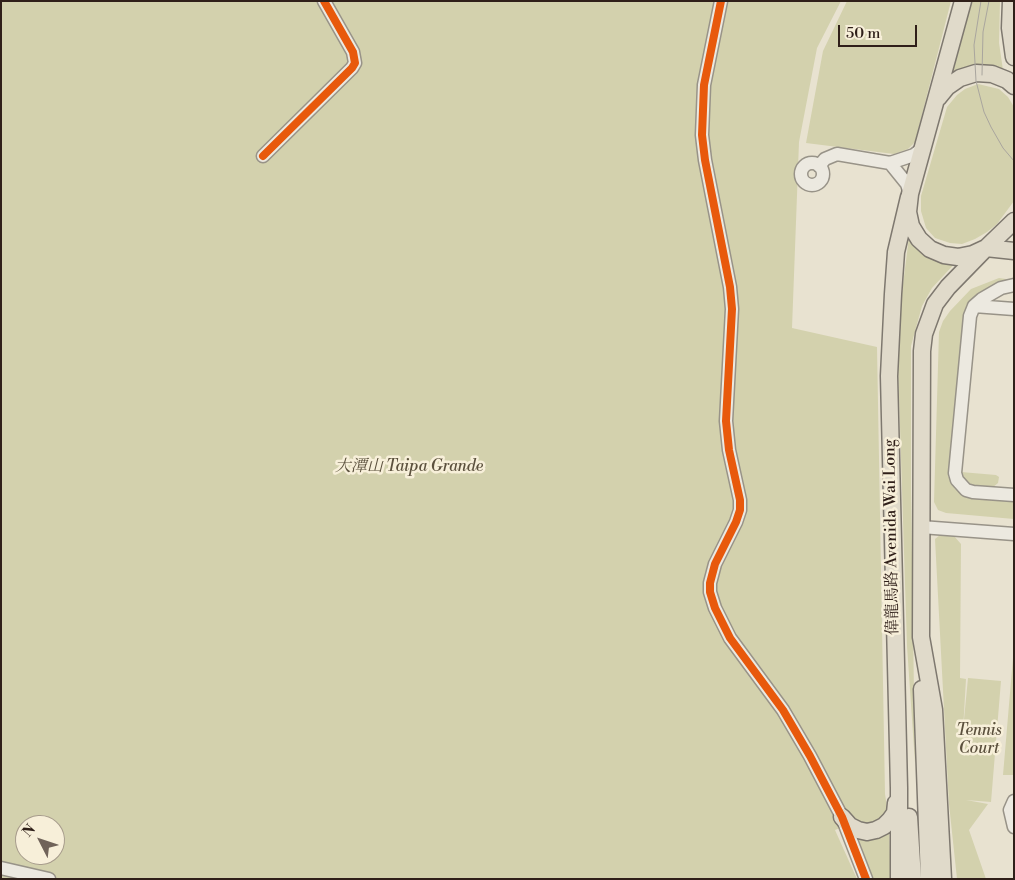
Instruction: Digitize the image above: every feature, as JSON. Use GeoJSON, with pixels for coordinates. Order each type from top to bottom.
{"type":"FeatureCollection","features":[{"type":"Feature","properties":{"kind":"main road"},"geometry":{"type":"LineString","coordinates":[[936,100],[963,1]]}},
{"type":"Feature","properties":{"kind":"main road"},"geometry":{"type":"LineString","coordinates":[[1011,1],[1010,28],[1014,57]]}},
{"type":"Feature","properties":{"kind":"main road"},"geometry":{"type":"LineString","coordinates":[[936,100],[946,87],[960,78],[976,73],[992,74],[1007,80],[1014,86]]}},
{"type":"Feature","properties":{"kind":"main road","name":"偉龍馬路 Avenida Wai Long"},"geometry":{"type":"LineString","coordinates":[[899,879],[899,788],[889,376],[896,252],[909,196],[936,100]]}},
{"type":"Feature","properties":{"kind":"main road"},"geometry":{"type":"LineString","coordinates":[[909,196],[908,212],[911,226],[919,239],[930,249],[944,255],[958,257],[973,254],[986,248],[1014,251]]}},
{"type":"Feature","properties":{"kind":"main road","name":"偉龍馬路 Avenida Wai Long"},"geometry":{"type":"LineString","coordinates":[[943,879],[934,710],[921,637],[921,375],[924,334],[935,304],[948,287],[1014,221]]}},
{"type":"Feature","properties":{"kind":"main road"},"geometry":{"type":"LineString","coordinates":[[894,636],[913,879]]}},
{"type":"Feature","properties":{"kind":"main road"},"geometry":{"type":"LineString","coordinates":[[921,637],[929,879]]}},
{"type":"Feature","properties":{"kind":"main road"},"geometry":{"type":"LineString","coordinates":[[842,817],[850,826],[867,832],[884,826],[895,812],[899,788]]}},
{"type":"Feature","properties":{"kind":"street"},"geometry":{"type":"LineString","coordinates":[[263,156],[355,63],[353,52],[324,1]]}},
{"type":"Feature","properties":{"kind":"street"},"geometry":{"type":"LineString","coordinates":[[721,1],[707,61],[702,135],[704,160],[730,287],[732,309],[726,421],[729,450],[740,500],[740,510],[716,564],[710,584],[710,592],[715,608],[730,638],[783,710],[810,756],[842,817],[866,879]]}},
{"type":"Feature","properties":{"kind":"street"},"geometry":{"type":"LineString","coordinates":[[820,166],[825,159],[837,154],[890,163],[914,155],[923,148]]}},
{"type":"Feature","properties":{"kind":"street"},"geometry":{"type":"LineString","coordinates":[[890,163],[906,184],[909,196]]}},
{"type":"Feature","properties":{"kind":"street"},"geometry":{"type":"LineString","coordinates":[[1014,285],[991,293],[974,306],[970,316],[955,473],[957,480],[966,490],[1014,495]]}},
{"type":"Feature","properties":{"kind":"street"},"geometry":{"type":"LineString","coordinates":[[974,306],[1014,309]]}},
{"type":"Feature","properties":{"kind":"street"},"geometry":{"type":"LineString","coordinates":[[921,523],[1014,526]]}},
{"type":"Feature","properties":{"kind":"street"},"geometry":{"type":"LineString","coordinates":[[921,523],[1014,534]]}},
{"type":"Feature","properties":{"kind":"street"},"geometry":{"type":"LineString","coordinates":[[1014,801],[1010,810],[1014,827]]}},
{"type":"Feature","properties":{"kind":"street"},"geometry":{"type":"LineString","coordinates":[[1,868],[49,879]]}},
{"type":"Feature","properties":{"kind":"green space","name":"大潭山 Taipa Grande"},"geometry":{"type":"Polygon","coordinates":[[[1,1],[841,1],[817,48],[799,142],[792,328],[877,347],[885,794],[887,807],[883,817],[871,823],[858,821],[835,830],[857,879],[1,879],[1,1]]]}},
{"type":"Feature","properties":{"kind":"green space"},"geometry":{"type":"Polygon","coordinates":[[[847,1],[951,1],[915,142],[908,149],[894,154],[806,143],[823,51],[847,1]]]}},
{"type":"Feature","properties":{"kind":"green space"},"geometry":{"type":"Polygon","coordinates":[[[969,1],[1000,1],[999,43],[1003,70],[951,74],[969,1]]]}},
{"type":"Feature","properties":{"kind":"green space"},"geometry":{"type":"Polygon","coordinates":[[[978,84],[999,89],[1008,97],[1014,107],[1014,201],[997,224],[987,232],[962,244],[950,243],[935,238],[926,228],[921,211],[921,196],[947,107],[965,89],[978,84]]]}},
{"type":"Feature","properties":{"kind":"green space"},"geometry":{"type":"Polygon","coordinates":[[[909,237],[958,260],[932,288],[922,306],[911,346],[915,763],[907,646],[897,332],[909,237]]]}},
{"type":"Feature","properties":{"kind":"green space"},"geometry":{"type":"Polygon","coordinates":[[[999,278],[1013,280],[966,318],[948,476],[955,489],[970,498],[1014,502],[1014,519],[946,513],[938,510],[934,502],[939,332],[943,321],[950,311],[971,289],[999,278]]]}},
{"type":"Feature","properties":{"kind":"green space"},"geometry":{"type":"Polygon","coordinates":[[[961,472],[996,475],[999,477],[998,483],[992,488],[970,486],[961,472]]]}},
{"type":"Feature","properties":{"kind":"green space","name":"Tennis Court"},"geometry":{"type":"Polygon","coordinates":[[[940,535],[954,536],[961,544],[960,678],[966,679],[963,730],[968,678],[1001,681],[991,802],[966,800],[988,804],[969,830],[986,879],[957,879],[949,804],[935,539],[940,535]]]}},
{"type":"Feature","properties":{"kind":"green space"},"geometry":{"type":"Polygon","coordinates":[[[1014,646],[1014,775],[1003,775],[1014,646]]]}},
{"type":"Feature","properties":{"kind":"green space"},"geometry":{"type":"Polygon","coordinates":[[[889,830],[891,879],[873,879],[856,839],[864,839],[889,830]]]}},
{"type":"Feature","properties":{"kind":"tram line"},"geometry":{"type":"LineString","coordinates":[[981,1],[974,45],[976,81],[984,112],[991,127],[1003,148],[1014,161]]}},
{"type":"Feature","properties":{"kind":"tram line"},"geometry":{"type":"LineString","coordinates":[[982,75],[983,32],[989,1]]}},
{"type":"Feature","properties":{"kind":"cycle path"},"geometry":{"type":"LineString","coordinates":[[263,156],[355,63],[353,52],[324,1]]}},
{"type":"Feature","properties":{"kind":"cycle path"},"geometry":{"type":"LineString","coordinates":[[721,1],[704,85],[702,135],[705,160],[730,287],[732,309],[726,421],[729,450],[740,500],[740,510],[715,564],[710,583],[710,592],[715,608],[730,638],[783,710],[810,756],[842,817],[866,879]]}}]}
